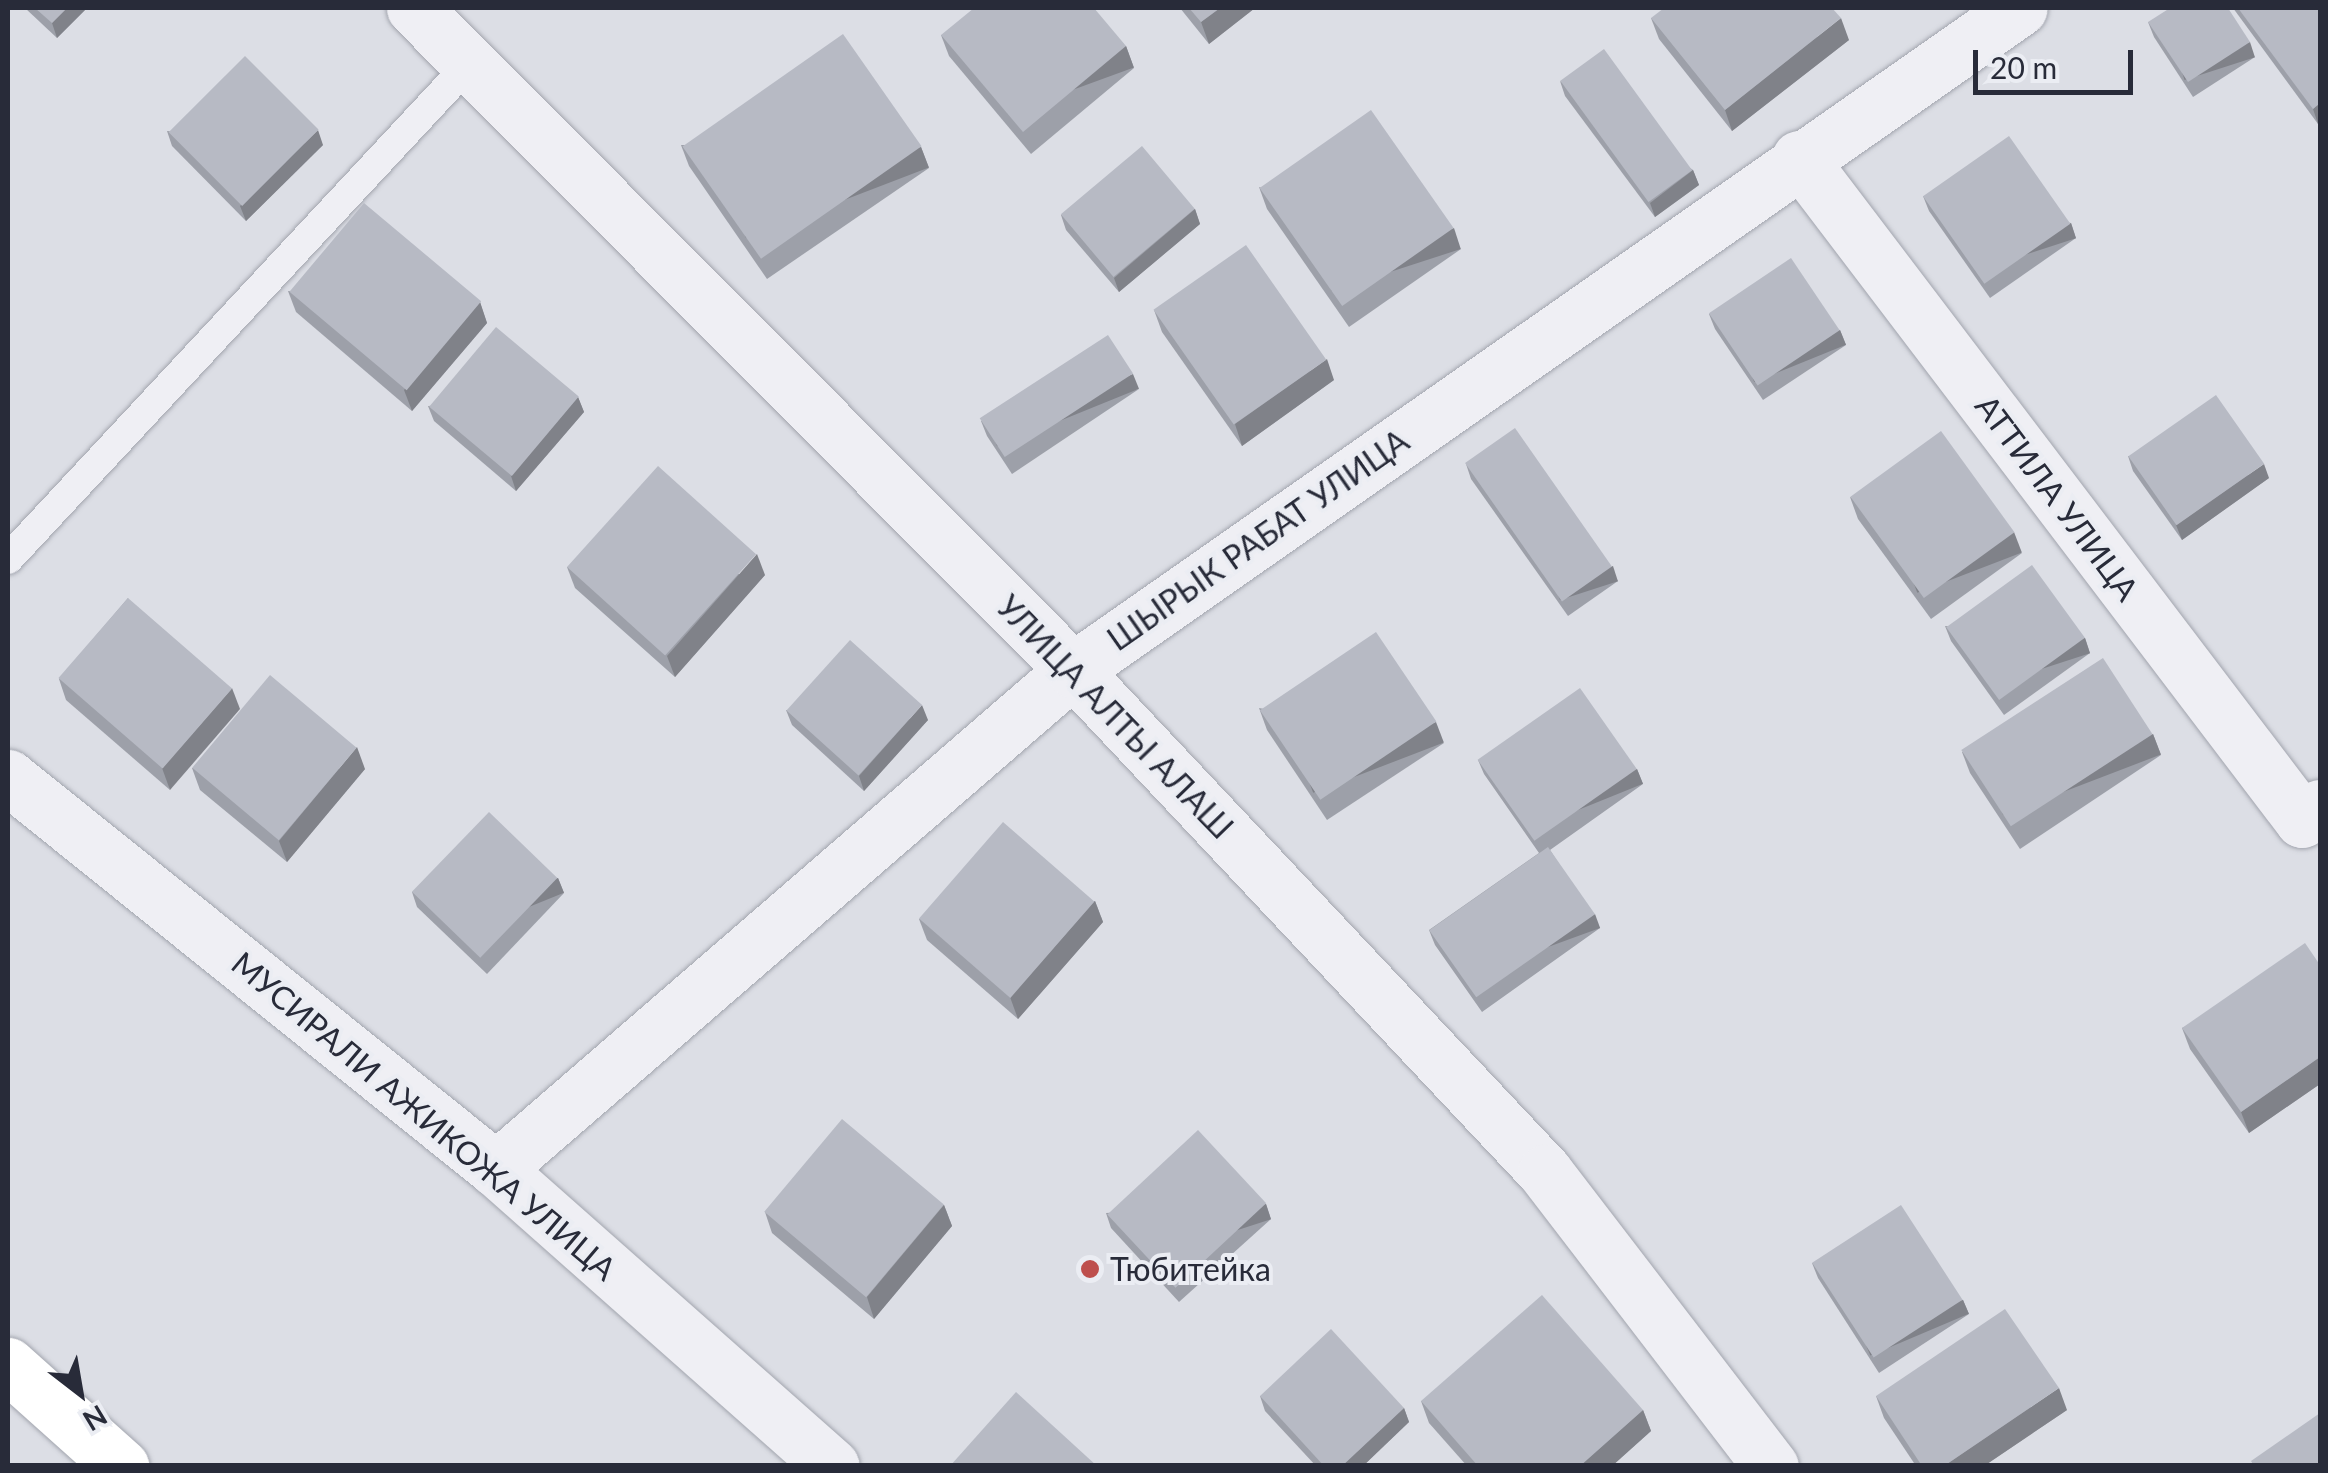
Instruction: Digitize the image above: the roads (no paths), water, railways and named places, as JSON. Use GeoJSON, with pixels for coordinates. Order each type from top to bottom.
{"type":"FeatureCollection","features":[{"type":"Feature","properties":{"kind":"main road"},"geometry":{"type":"LineString","coordinates":[[8,1365],[121,1466]]}},
{"type":"Feature","properties":{"kind":"street","name":"УЛИЦА АЛТЫ АЛАШ"},"geometry":{"type":"LineString","coordinates":[[414,8],[472,61],[1073,670],[1545,1172],[1771,1466]]}},
{"type":"Feature","properties":{"kind":"street","name":"ШЫРЫК РАБАТ УЛИЦА"},"geometry":{"type":"LineString","coordinates":[[496,1169],[1073,670],[1799,158],[2020,8]]}},
{"type":"Feature","properties":{"kind":"street","name":"АТТИЛА УЛИЦА"},"geometry":{"type":"LineString","coordinates":[[1799,158],[2302,820],[2320,807]]}},
{"type":"Feature","properties":{"kind":"street","name":"МУСИРАЛИ АЖИКОЖА УЛИЦА"},"geometry":{"type":"LineString","coordinates":[[8,777],[496,1169],[832,1466]]}},
{"type":"Feature","properties":{"kind":"lane"},"geometry":{"type":"LineString","coordinates":[[8,559],[472,61]]}},
{"type":"Feature","properties":{"kind":"place","name":"Тюбитейка"},"geometry":{"type":"Point","coordinates":[1090,1269]}}]}
